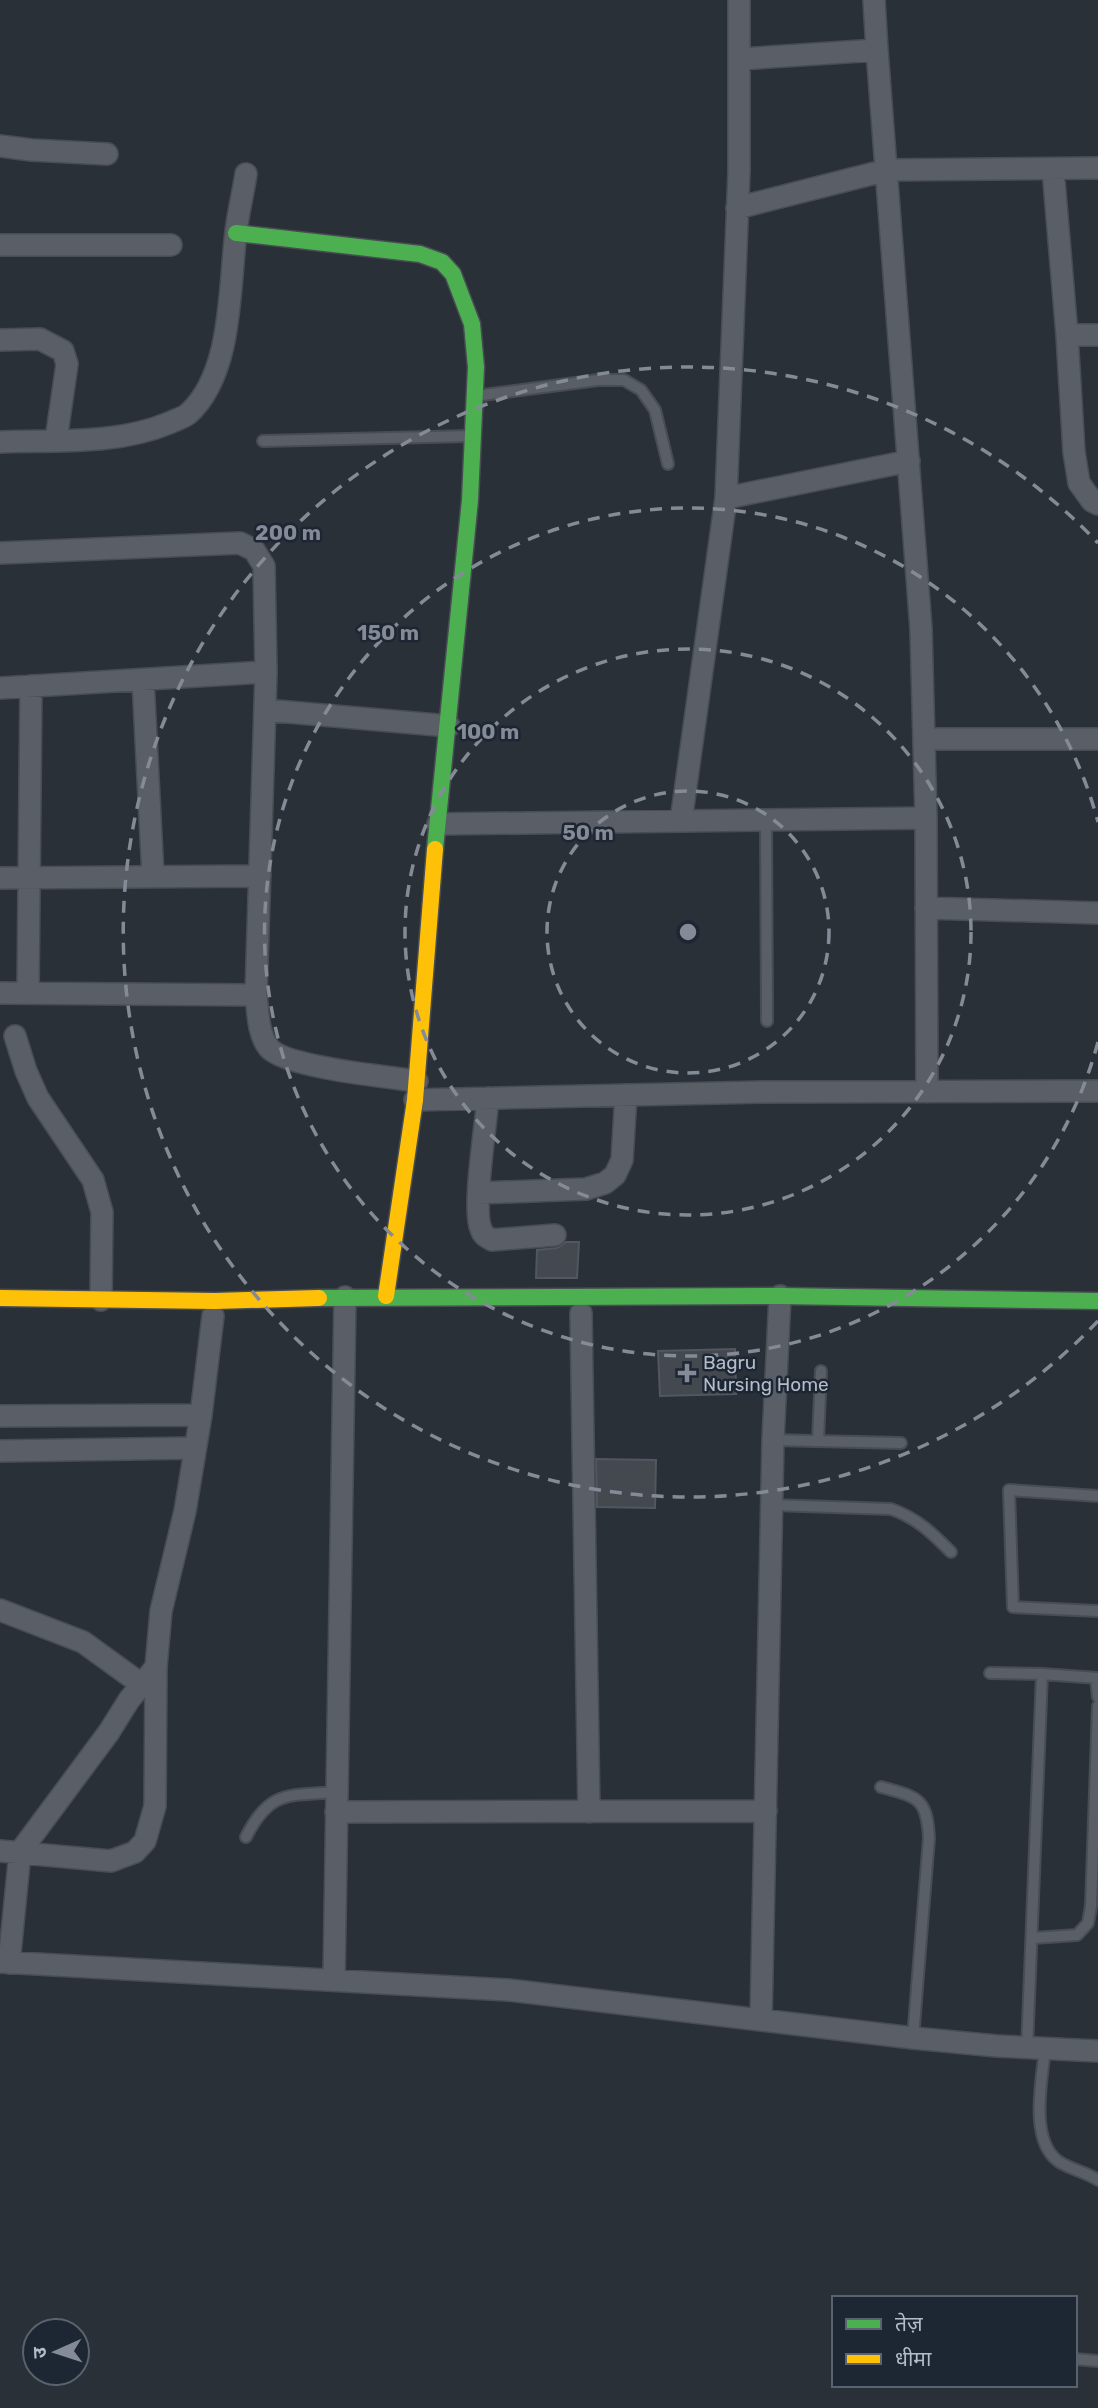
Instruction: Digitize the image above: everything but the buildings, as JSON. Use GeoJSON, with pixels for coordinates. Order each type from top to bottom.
{"type":"FeatureCollection","features":[{"type":"Feature","properties":{"kind":"main road"},"geometry":{"type":"LineString","coordinates":[[236,233],[420,254],[442,262],[453,274],[472,324],[476,367],[470,500],[438,824],[416,1091],[386,1296]]}},
{"type":"Feature","properties":{"kind":"main road"},"geometry":{"type":"LineString","coordinates":[[0,1298],[215,1301],[345,1310],[386,1296],[780,1304],[1098,1315]]}},
{"type":"Feature","properties":{"kind":"main road"},"geometry":{"type":"LineString","coordinates":[[687,1312],[780,1304],[1098,1301]]}},
{"type":"Feature","properties":{"kind":"main road"},"geometry":{"type":"LineString","coordinates":[[0,1314],[305,1315]]}},
{"type":"Feature","properties":{"kind":"street"},"geometry":{"type":"LineString","coordinates":[[681,821],[726,498],[737,208],[739,0]]}},
{"type":"Feature","properties":{"kind":"street"},"geometry":{"type":"LineString","coordinates":[[874,0],[921,629],[926,818],[927,1092]]}},
{"type":"Feature","properties":{"kind":"street"},"geometry":{"type":"LineString","coordinates":[[740,59],[877,50]]}},
{"type":"Feature","properties":{"kind":"street"},"geometry":{"type":"LineString","coordinates":[[0,146],[107,154]]}},
{"type":"Feature","properties":{"kind":"street"},"geometry":{"type":"LineString","coordinates":[[737,208],[887,170],[1098,168]]}},
{"type":"Feature","properties":{"kind":"street"},"geometry":{"type":"LineString","coordinates":[[1054,169],[1074,452],[1079,483],[1098,504]]}},
{"type":"Feature","properties":{"kind":"street"},"geometry":{"type":"LineString","coordinates":[[0,442],[97,439],[158,427],[187,415],[213,377],[225,337],[236,233],[246,174]]}},
{"type":"Feature","properties":{"kind":"street"},"geometry":{"type":"LineString","coordinates":[[0,245],[171,245]]}},
{"type":"Feature","properties":{"kind":"street"},"geometry":{"type":"LineString","coordinates":[[1067,335],[1098,335]]}},
{"type":"Feature","properties":{"kind":"street"},"geometry":{"type":"LineString","coordinates":[[0,340],[40,339],[63,351],[67,363],[56,440]]}},
{"type":"Feature","properties":{"kind":"street"},"geometry":{"type":"LineString","coordinates":[[726,498],[909,461]]}},
{"type":"Feature","properties":{"kind":"street"},"geometry":{"type":"LineString","coordinates":[[0,553],[240,543],[254,550],[264,566],[266,672],[256,995],[260,1026],[267,1046],[276,1054],[416,1091],[488,1098],[1098,1091]]}},
{"type":"Feature","properties":{"kind":"street"},"geometry":{"type":"LineString","coordinates":[[0,688],[266,672]]}},
{"type":"Feature","properties":{"kind":"street"},"geometry":{"type":"LineString","coordinates":[[143,680],[153,876]]}},
{"type":"Feature","properties":{"kind":"street"},"geometry":{"type":"LineString","coordinates":[[28,993],[31,686]]}},
{"type":"Feature","properties":{"kind":"street"},"geometry":{"type":"LineString","coordinates":[[265,710],[449,726]]}},
{"type":"Feature","properties":{"kind":"street"},"geometry":{"type":"LineString","coordinates":[[924,739],[1098,739]]}},
{"type":"Feature","properties":{"kind":"street"},"geometry":{"type":"LineString","coordinates":[[438,824],[926,818]]}},
{"type":"Feature","properties":{"kind":"street"},"geometry":{"type":"LineString","coordinates":[[0,878],[260,876]]}},
{"type":"Feature","properties":{"kind":"street"},"geometry":{"type":"LineString","coordinates":[[926,908],[1098,913]]}},
{"type":"Feature","properties":{"kind":"street"},"geometry":{"type":"LineString","coordinates":[[0,993],[256,995]]}},
{"type":"Feature","properties":{"kind":"street"},"geometry":{"type":"LineString","coordinates":[[15,1036],[38,1098],[93,1180],[102,1212],[101,1300]]}},
{"type":"Feature","properties":{"kind":"street"},"geometry":{"type":"LineString","coordinates":[[479,1193],[586,1189],[605,1183],[615,1175],[622,1160],[626,1095]]}},
{"type":"Feature","properties":{"kind":"street"},"geometry":{"type":"LineString","coordinates":[[488,1098],[479,1193],[479,1227],[484,1236],[492,1240],[555,1236]]}},
{"type":"Feature","properties":{"kind":"street"},"geometry":{"type":"LineString","coordinates":[[761,2020],[773,1440],[780,1304]]}},
{"type":"Feature","properties":{"kind":"street"},"geometry":{"type":"LineString","coordinates":[[334,1980],[345,1310]]}},
{"type":"Feature","properties":{"kind":"street"},"geometry":{"type":"LineString","coordinates":[[581,1313],[589,1812]]}},
{"type":"Feature","properties":{"kind":"street"},"geometry":{"type":"LineString","coordinates":[[10,1851],[111,1861],[135,1852],[145,1841],[155,1806],[156,1667],[161,1611],[185,1511],[201,1415],[213,1316]]}},
{"type":"Feature","properties":{"kind":"street"},"geometry":{"type":"LineString","coordinates":[[195,1448],[1,1451],[1,1416],[201,1415]]}},
{"type":"Feature","properties":{"kind":"street"},"geometry":{"type":"LineString","coordinates":[[110,1416],[110,1450]]}},
{"type":"Feature","properties":{"kind":"street"},"geometry":{"type":"LineString","coordinates":[[0,1610],[83,1642],[141,1684]]}},
{"type":"Feature","properties":{"kind":"street"},"geometry":{"type":"LineString","coordinates":[[156,1667],[129,1700],[109,1732],[10,1851],[4,1962],[508,1990],[913,2038],[1098,2051]]}},
{"type":"Feature","properties":{"kind":"street"},"geometry":{"type":"LineString","coordinates":[[337,1801],[589,1812],[766,1811]]}},
{"type":"Feature","properties":{"kind":"lane"},"geometry":{"type":"LineString","coordinates":[[475,396],[598,380],[624,380],[641,390],[655,410],[668,464]]}},
{"type":"Feature","properties":{"kind":"lane"},"geometry":{"type":"LineString","coordinates":[[263,441],[473,436]]}},
{"type":"Feature","properties":{"kind":"lane"},"geometry":{"type":"LineString","coordinates":[[766,820],[767,1021]]}},
{"type":"Feature","properties":{"kind":"lane"},"geometry":{"type":"LineString","coordinates":[[818,1441],[821,1371]]}},
{"type":"Feature","properties":{"kind":"lane"},"geometry":{"type":"LineString","coordinates":[[773,1440],[901,1443]]}},
{"type":"Feature","properties":{"kind":"lane"},"geometry":{"type":"LineString","coordinates":[[1098,1496],[1009,1490],[1013,1607],[1098,1611]]}},
{"type":"Feature","properties":{"kind":"lane"},"geometry":{"type":"LineString","coordinates":[[772,1505],[891,1509],[923,1524],[951,1552]]}},
{"type":"Feature","properties":{"kind":"lane"},"geometry":{"type":"LineString","coordinates":[[990,1673],[1097,1678],[1098,1697]]}},
{"type":"Feature","properties":{"kind":"lane"},"geometry":{"type":"LineString","coordinates":[[1042,1674],[1033,1938],[1042,2135],[1046,2147],[1057,2160],[1098,2180]]}},
{"type":"Feature","properties":{"kind":"lane"},"geometry":{"type":"LineString","coordinates":[[1033,1938],[1077,1935],[1088,1923],[1092,1896],[1098,1706]]}},
{"type":"Feature","properties":{"kind":"lane"},"geometry":{"type":"LineString","coordinates":[[881,1787],[910,1794],[920,1802],[928,1815],[929,1838],[913,2038]]}},
{"type":"Feature","properties":{"kind":"lane"},"geometry":{"type":"LineString","coordinates":[[246,1837],[256,1817],[267,1805],[285,1796],[337,1801]]}},
{"type":"Feature","properties":{"kind":"lane"},"geometry":{"type":"LineString","coordinates":[[1077,2359],[1098,2361]]}},
{"type":"Feature","properties":{"kind":"traffic: fast"},"geometry":{"type":"LineString","coordinates":[[236,233],[420,254],[442,262],[453,274],[472,324],[476,367],[470,500],[435,849]]}},
{"type":"Feature","properties":{"kind":"traffic: fast"},"geometry":{"type":"LineString","coordinates":[[319,1298],[780,1296],[1098,1301]]}},
{"type":"Feature","properties":{"kind":"traffic: slow"},"geometry":{"type":"LineString","coordinates":[[386,1296],[415,1100],[435,849]]}},
{"type":"Feature","properties":{"kind":"traffic: slow"},"geometry":{"type":"LineString","coordinates":[[0,1298],[215,1301],[319,1298]]}},
{"type":"Feature","properties":{"kind":"place","name":"Bagru Nursing Home"},"geometry":{"type":"Point","coordinates":[687,1373]}}]}
